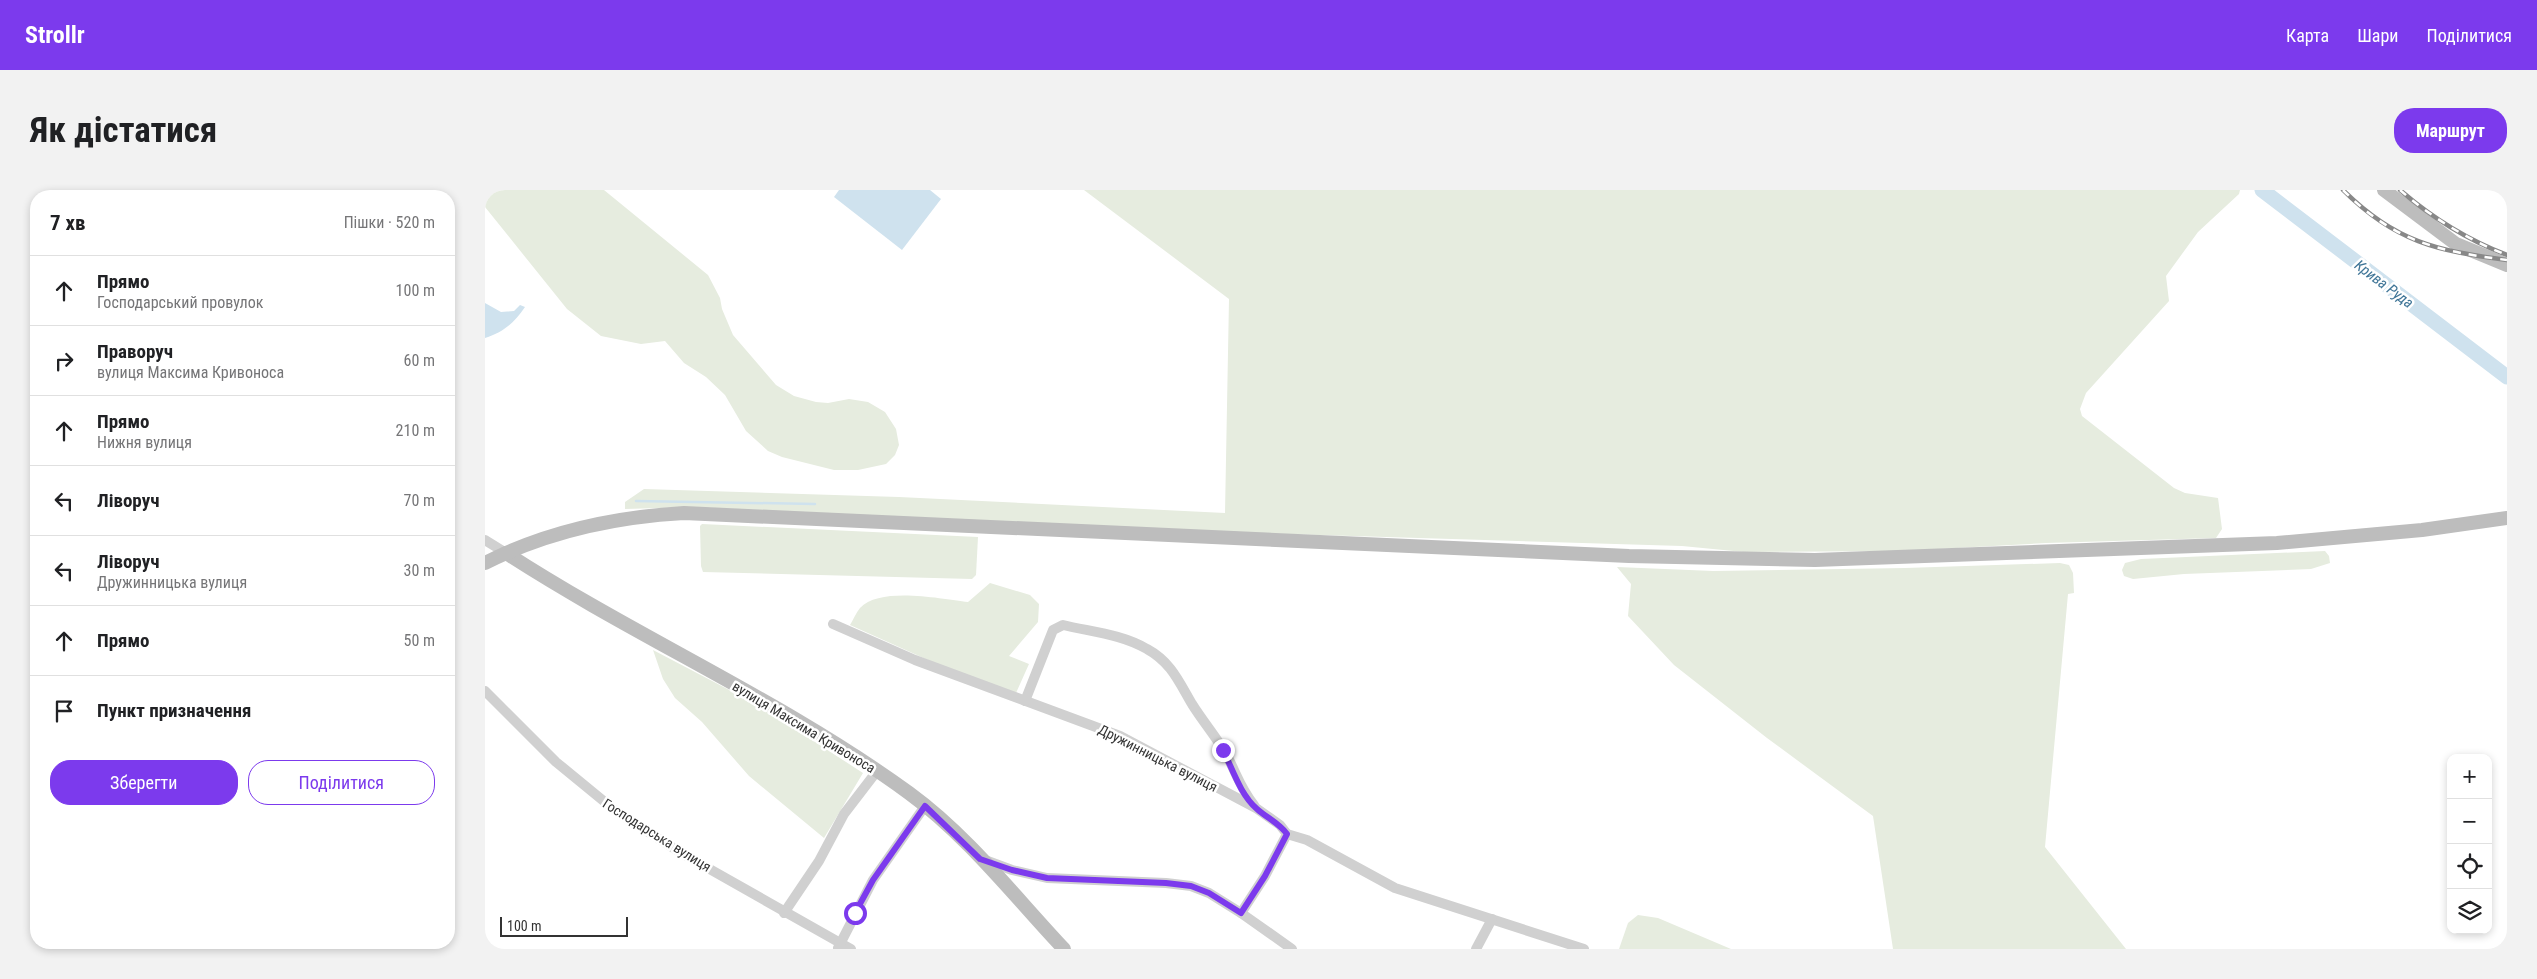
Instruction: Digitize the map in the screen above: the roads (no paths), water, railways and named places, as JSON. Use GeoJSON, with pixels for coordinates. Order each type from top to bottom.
{"type":"FeatureCollection","features":[{"type":"Feature","properties":{"kind":"main road"},"geometry":{"type":"LineString","coordinates":[[2384,190],[2456,244],[2507,265]]}},
{"type":"Feature","properties":{"kind":"main road"},"geometry":{"type":"LineString","coordinates":[[485,563],[506,552],[552,536],[597,523],[639,515],[684,514],[1620,556],[1815,560],[2201,547],[2351,537],[2507,518]]}},
{"type":"Feature","properties":{"kind":"main road","name":"вулиця Максима Кривоноса"},"geometry":{"type":"LineString","coordinates":[[506,552],[627,627],[770,704],[877,771],[925,806],[980,859],[1064,949]]}},
{"type":"Feature","properties":{"kind":"street"},"geometry":{"type":"LineString","coordinates":[[485,540],[506,552]]}},
{"type":"Feature","properties":{"kind":"street","name":"Дружинницька вулиця"},"geometry":{"type":"LineString","coordinates":[[833,624],[915,660],[1025,702],[1104,728],[1256,808],[1280,825],[1287,834],[1307,840],[1395,888],[1584,949]]}},
{"type":"Feature","properties":{"kind":"street"},"geometry":{"type":"LineString","coordinates":[[1025,702],[1053,630],[1057,626],[1063,625],[1119,636],[1141,646],[1166,662],[1180,679],[1203,722],[1223,750],[1241,788],[1256,808]]}},
{"type":"Feature","properties":{"kind":"street","name":"Господарська вулиця"},"geometry":{"type":"LineString","coordinates":[[485,691],[531,738],[587,789],[648,832],[839,946],[851,949]]}},
{"type":"Feature","properties":{"kind":"street"},"geometry":{"type":"LineString","coordinates":[[784,912],[819,862],[844,814],[863,786],[877,771]]}},
{"type":"Feature","properties":{"kind":"street"},"geometry":{"type":"LineString","coordinates":[[839,946],[869,887],[925,806]]}},
{"type":"Feature","properties":{"kind":"street"},"geometry":{"type":"LineString","coordinates":[[1241,913],[1265,876],[1287,834]]}},
{"type":"Feature","properties":{"kind":"street"},"geometry":{"type":"LineString","coordinates":[[980,859],[1012,870],[1047,878],[1166,883],[1191,886],[1209,893],[1293,949]]}},
{"type":"Feature","properties":{"kind":"street"},"geometry":{"type":"LineString","coordinates":[[1477,949],[1492,919]]}},
{"type":"Feature","properties":{"kind":"water"},"geometry":{"type":"Polygon","coordinates":[[[839,190],[930,190],[941,199],[902,250],[834,197],[839,190]]]}},
{"type":"Feature","properties":{"kind":"water"},"geometry":{"type":"Polygon","coordinates":[[[485,303],[501,312],[514,311],[520,305],[525,307],[508,326],[498,333],[485,338],[485,303]]]}},
{"type":"Feature","properties":{"kind":"waterway","name":"Крива Руда"},"geometry":{"type":"LineString","coordinates":[[2262,190],[2507,377]]}},
{"type":"Feature","properties":{"kind":"waterway"},"geometry":{"type":"LineString","coordinates":[[636,501],[815,504]]}},
{"type":"Feature","properties":{"kind":"railway"},"geometry":{"type":"LineString","coordinates":[[2343,190],[2362,208],[2399,233],[2438,248],[2507,260]]}},
{"type":"Feature","properties":{"kind":"railway"},"geometry":{"type":"LineString","coordinates":[[2400,190],[2451,227],[2507,255]]}}]}
